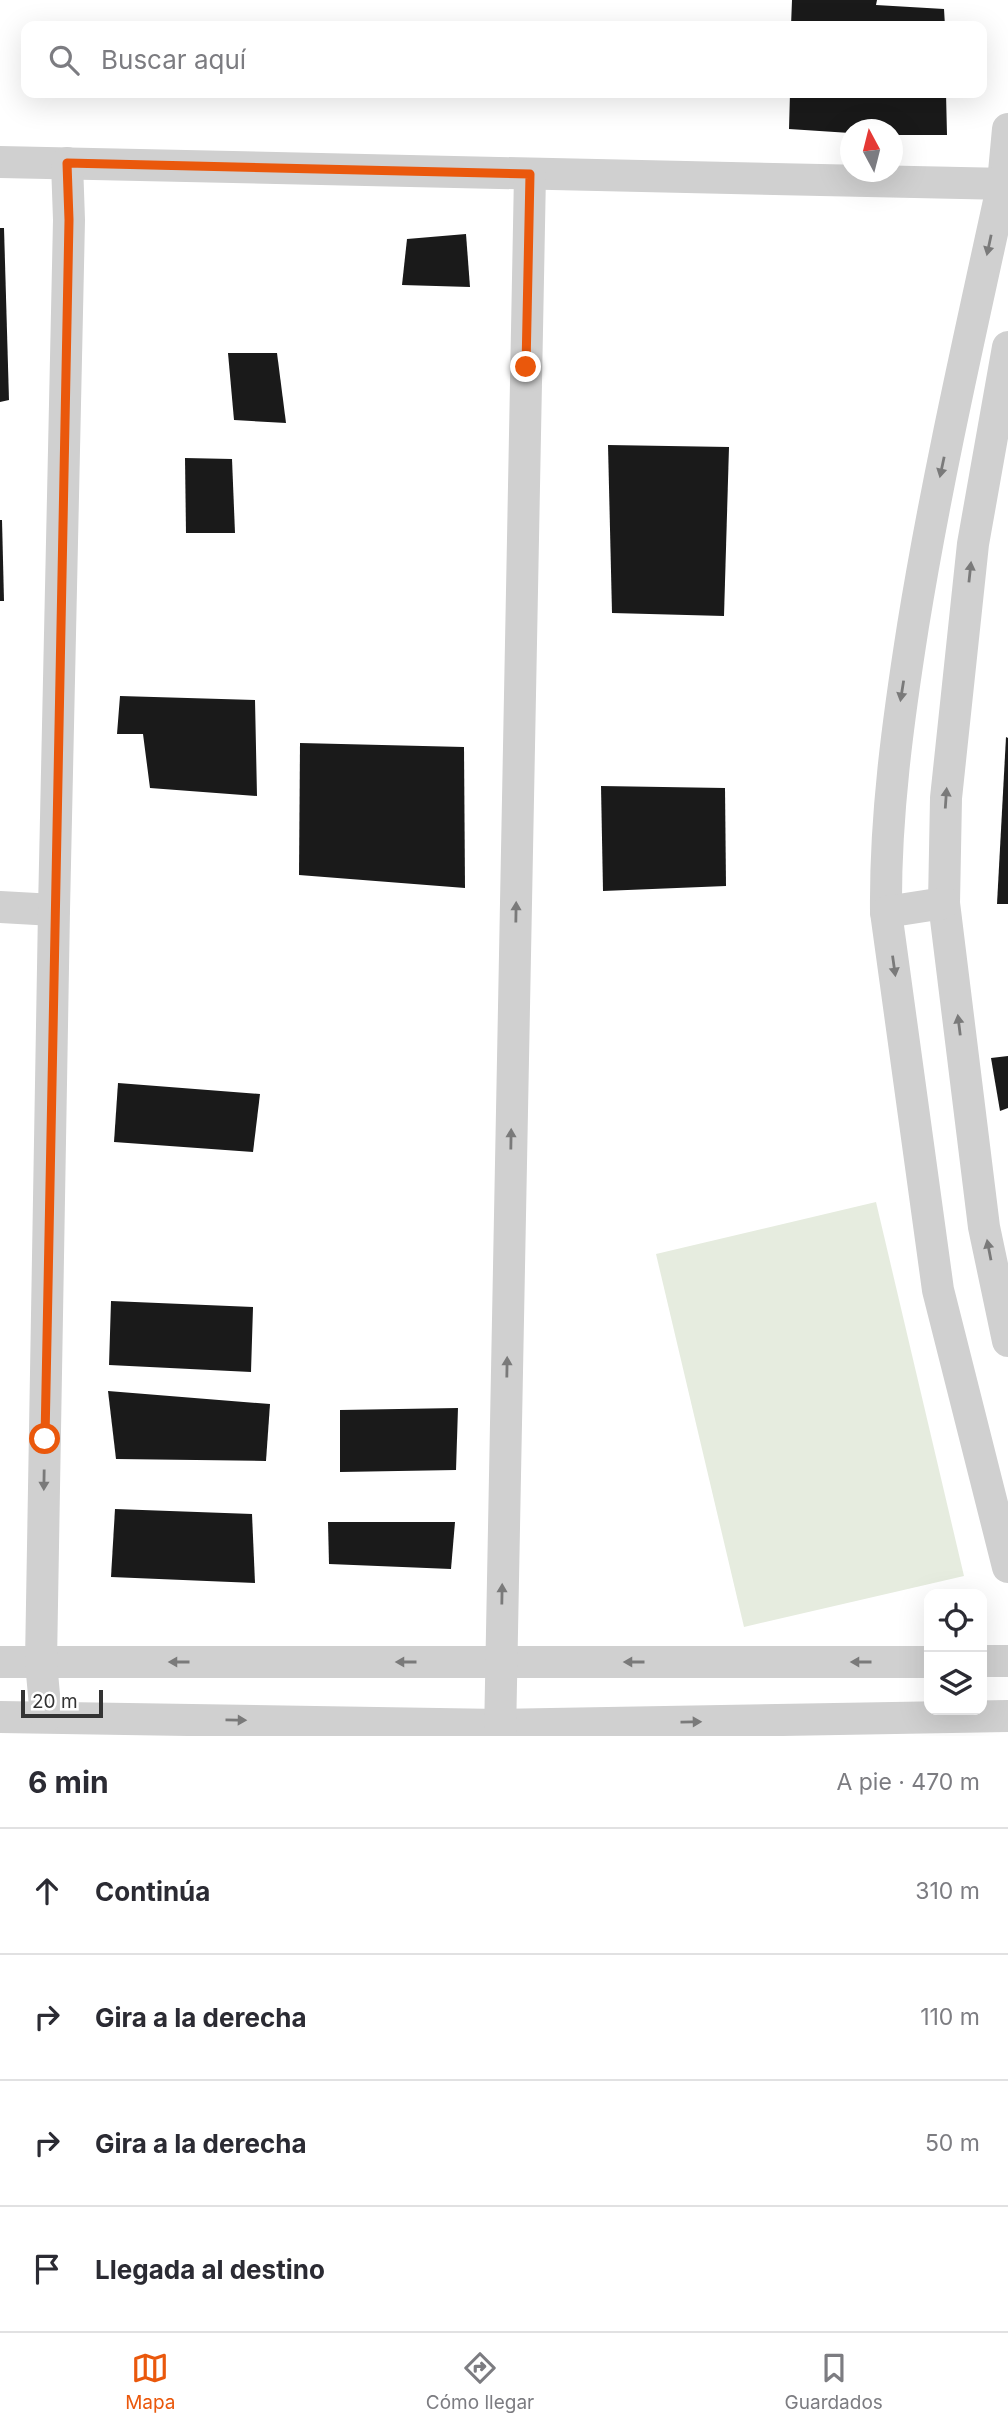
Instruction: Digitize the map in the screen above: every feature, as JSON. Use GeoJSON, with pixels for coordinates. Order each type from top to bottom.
{"type":"FeatureCollection","features":[{"type":"Feature","properties":{"kind":"street"},"geometry":{"type":"LineString","coordinates":[[1008,129],[1005,183],[927,536],[898,720],[886,858],[886,912],[938,1290],[1008,1567]]}},
{"type":"Feature","properties":{"kind":"street"},"geometry":{"type":"LineString","coordinates":[[0,162],[1005,183]]}},
{"type":"Feature","properties":{"kind":"street"},"geometry":{"type":"LineString","coordinates":[[46,1717],[41,1662],[69,220],[67,163]]}},
{"type":"Feature","properties":{"kind":"street"},"geometry":{"type":"LineString","coordinates":[[500,1730],[530,174]]}},
{"type":"Feature","properties":{"kind":"street"},"geometry":{"type":"LineString","coordinates":[[1008,347],[972,558],[946,798],[944,903],[984,1227],[1008,1341]]}},
{"type":"Feature","properties":{"kind":"street"},"geometry":{"type":"LineString","coordinates":[[886,912],[944,903]]}},
{"type":"Feature","properties":{"kind":"street"},"geometry":{"type":"LineString","coordinates":[[0,906],[54,910]]}},
{"type":"Feature","properties":{"kind":"street"},"geometry":{"type":"LineString","coordinates":[[987,1661],[1008,1661]]}},
{"type":"Feature","properties":{"kind":"street"},"geometry":{"type":"LineString","coordinates":[[0,1662],[924,1662]]}},
{"type":"Feature","properties":{"kind":"street"},"geometry":{"type":"LineString","coordinates":[[0,1717],[500,1730],[1008,1716]]}},
{"type":"Feature","properties":{"kind":"shaded area"},"geometry":{"type":"Polygon","coordinates":[[[876,1202],[964,1576],[744,1627],[656,1254],[876,1202]]]}},
{"type":"Feature","properties":{"kind":"building"},"geometry":{"type":"Polygon","coordinates":[[[792,0],[877,0],[876,5],[944,9],[945,21],[791,21],[792,0]]]}},
{"type":"Feature","properties":{"kind":"building"},"geometry":{"type":"Polygon","coordinates":[[[790,98],[946,98],[947,135],[903,135],[903,119],[840,119],[840,132],[789,129],[790,98]]]}},
{"type":"Feature","properties":{"kind":"building"},"geometry":{"type":"Polygon","coordinates":[[[0,228],[4,228],[9,400],[0,402],[0,228]]]}},
{"type":"Feature","properties":{"kind":"building"},"geometry":{"type":"Polygon","coordinates":[[[466,234],[470,287],[402,285],[407,239],[466,234]]]}},
{"type":"Feature","properties":{"kind":"building"},"geometry":{"type":"Polygon","coordinates":[[[228,353],[277,353],[286,423],[234,420],[228,353]]]}},
{"type":"Feature","properties":{"kind":"building"},"geometry":{"type":"Polygon","coordinates":[[[608,445],[729,447],[724,616],[612,613],[608,445]]]}},
{"type":"Feature","properties":{"kind":"building"},"geometry":{"type":"Polygon","coordinates":[[[185,458],[232,459],[235,533],[186,533],[185,458]]]}},
{"type":"Feature","properties":{"kind":"building"},"geometry":{"type":"Polygon","coordinates":[[[2,520],[4,601],[0,601],[2,520]]]}},
{"type":"Feature","properties":{"kind":"building"},"geometry":{"type":"Polygon","coordinates":[[[120,696],[255,700],[257,796],[150,788],[143,734],[117,734],[120,696]]]}},
{"type":"Feature","properties":{"kind":"building"},"geometry":{"type":"Polygon","coordinates":[[[1006,737],[1008,904],[997,904],[1006,737]]]}},
{"type":"Feature","properties":{"kind":"building"},"geometry":{"type":"Polygon","coordinates":[[[300,743],[464,747],[465,888],[299,875],[300,743]]]}},
{"type":"Feature","properties":{"kind":"building"},"geometry":{"type":"Polygon","coordinates":[[[601,786],[725,788],[726,886],[603,891],[601,786]]]}},
{"type":"Feature","properties":{"kind":"building"},"geometry":{"type":"Polygon","coordinates":[[[1008,1056],[1008,1108],[1000,1111],[991,1058],[1008,1056]]]}},
{"type":"Feature","properties":{"kind":"building"},"geometry":{"type":"Polygon","coordinates":[[[118,1083],[260,1094],[253,1152],[114,1142],[118,1083]]]}},
{"type":"Feature","properties":{"kind":"building"},"geometry":{"type":"Polygon","coordinates":[[[111,1301],[253,1307],[251,1372],[109,1365],[111,1301]]]}},
{"type":"Feature","properties":{"kind":"building"},"geometry":{"type":"Polygon","coordinates":[[[108,1391],[270,1404],[266,1461],[116,1459],[108,1391]]]}},
{"type":"Feature","properties":{"kind":"building"},"geometry":{"type":"Polygon","coordinates":[[[458,1408],[456,1470],[340,1472],[340,1410],[458,1408]]]}},
{"type":"Feature","properties":{"kind":"building"},"geometry":{"type":"Polygon","coordinates":[[[115,1509],[252,1514],[255,1583],[111,1577],[115,1509]]]}},
{"type":"Feature","properties":{"kind":"building"},"geometry":{"type":"Polygon","coordinates":[[[328,1522],[455,1522],[451,1569],[329,1564],[328,1522]]]}},
{"type":"Feature","properties":{"kind":"route"},"geometry":{"type":"LineString","coordinates":[[45,1439],[69,220],[67,163],[530,174],[526,367]]}}]}
